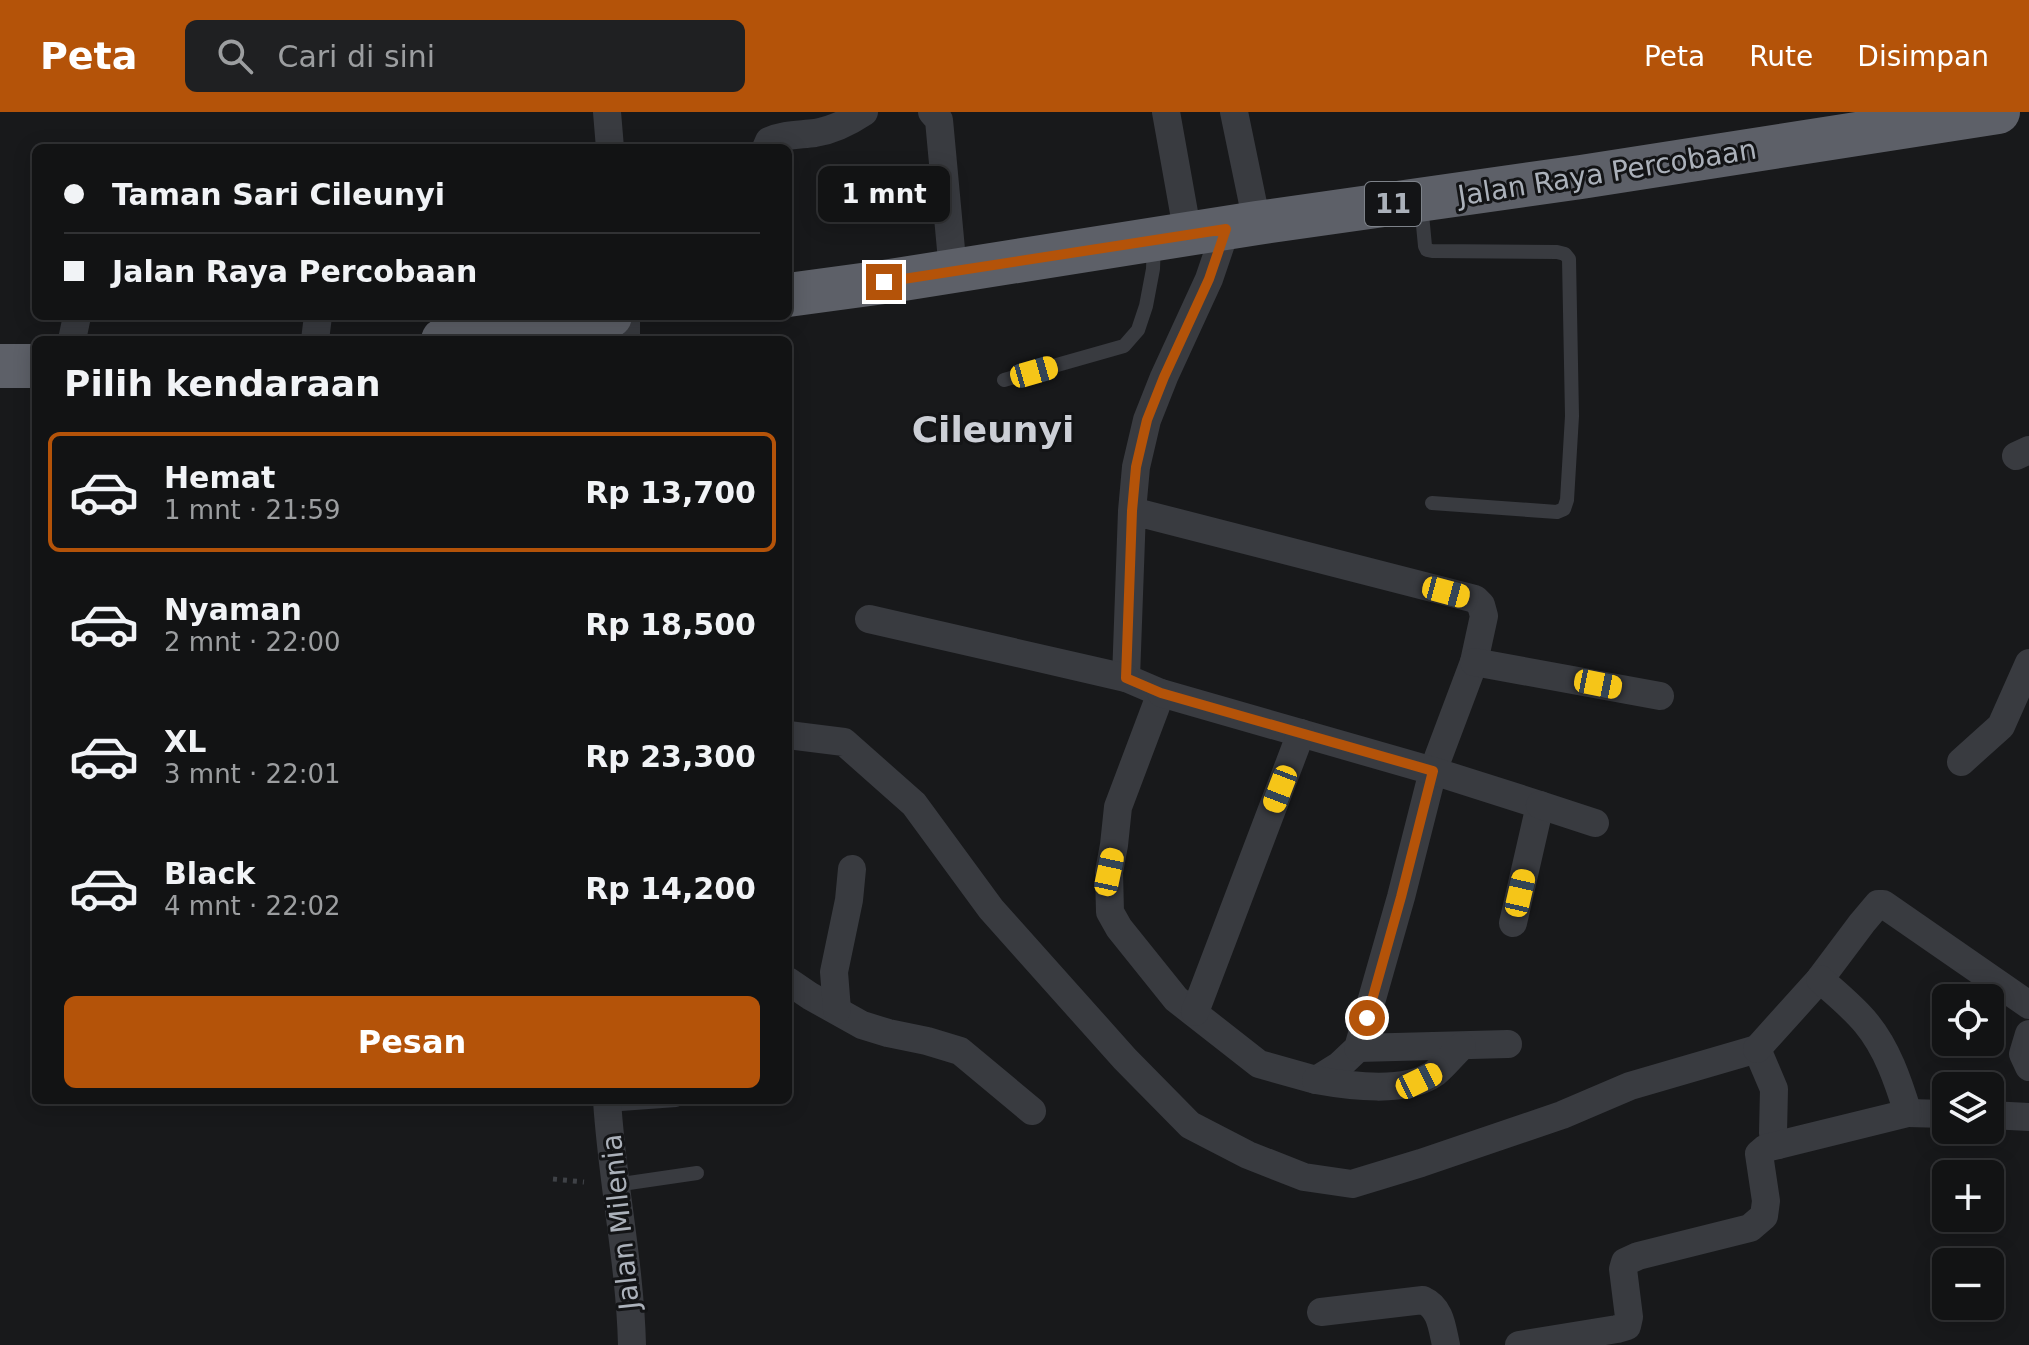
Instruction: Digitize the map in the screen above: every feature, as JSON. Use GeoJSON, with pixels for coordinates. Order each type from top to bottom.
{"type":"FeatureCollection","features":[{"type":"Feature","properties":{"kind":"highway","name":"Jalan Raya Percobaan"},"geometry":{"type":"LineString","coordinates":[[792,294],[1998,112]]}},
{"type":"Feature","properties":{"kind":"highway"},"geometry":{"type":"LineString","coordinates":[[471,336],[582,320]]}},
{"type":"Feature","properties":{"kind":"highway"},"geometry":{"type":"LineString","coordinates":[[0,366],[32,366]]}},
{"type":"Feature","properties":{"kind":"street"},"geometry":{"type":"LineString","coordinates":[[607,112],[610,144]]}},
{"type":"Feature","properties":{"kind":"street"},"geometry":{"type":"LineString","coordinates":[[768,144],[779,136],[817,132],[847,123],[864,112]]}},
{"type":"Feature","properties":{"kind":"street"},"geometry":{"type":"LineString","coordinates":[[932,112],[939,120],[953,271]]}},
{"type":"Feature","properties":{"kind":"street"},"geometry":{"type":"LineString","coordinates":[[1126,678],[1136,467],[1147,420],[1209,279],[1206,231],[1166,112]]}},
{"type":"Feature","properties":{"kind":"street"},"geometry":{"type":"LineString","coordinates":[[1206,231],[1234,112]]}},
{"type":"Feature","properties":{"kind":"street"},"geometry":{"type":"LineString","coordinates":[[1132,511],[1475,599],[1481,605],[1484,616],[1474,662],[1433,771],[1358,1048],[1340,1065],[1316,1080]]}},
{"type":"Feature","properties":{"kind":"street"},"geometry":{"type":"LineString","coordinates":[[869,619],[1126,678],[1161,693],[1433,771],[1595,823]]}},
{"type":"Feature","properties":{"kind":"street"},"geometry":{"type":"LineString","coordinates":[[1474,662],[1660,696]]}},
{"type":"Feature","properties":{"kind":"street"},"geometry":{"type":"LineString","coordinates":[[1961,762],[2001,726],[2029,663]]}},
{"type":"Feature","properties":{"kind":"street"},"geometry":{"type":"LineString","coordinates":[[1161,693],[1118,807],[1109,872],[1110,912],[1119,928],[1176,999],[1259,1064],[1350,1086],[1400,1085],[1419,1081],[1434,1073],[1462,1046]]}},
{"type":"Feature","properties":{"kind":"street"},"geometry":{"type":"LineString","coordinates":[[1195,1012],[1301,733]]}},
{"type":"Feature","properties":{"kind":"street"},"geometry":{"type":"LineString","coordinates":[[792,736],[844,742],[914,804],[991,909],[1125,1059],[1190,1125],[1248,1155],[1304,1177],[1352,1184],[1562,1115],[1630,1086],[1757,1049],[1820,979],[1875,906],[1883,904],[2029,1005]]}},
{"type":"Feature","properties":{"kind":"street"},"geometry":{"type":"LineString","coordinates":[[1513,923],[1540,805]]}},
{"type":"Feature","properties":{"kind":"street"},"geometry":{"type":"LineString","coordinates":[[837,1010],[834,972],[852,869]]}},
{"type":"Feature","properties":{"kind":"street"},"geometry":{"type":"LineString","coordinates":[[1820,979],[1866,1023],[1892,1068],[1908,1113]]}},
{"type":"Feature","properties":{"kind":"street"},"geometry":{"type":"LineString","coordinates":[[792,984],[862,1025],[960,1051],[1032,1111]]}},
{"type":"Feature","properties":{"kind":"street"},"geometry":{"type":"LineString","coordinates":[[2029,1034],[2023,1054],[2029,1067]]}},
{"type":"Feature","properties":{"kind":"street"},"geometry":{"type":"LineString","coordinates":[[1358,1048],[1508,1044]]}},
{"type":"Feature","properties":{"kind":"street"},"geometry":{"type":"LineString","coordinates":[[1757,1049],[1774,1089],[1773,1133],[1778,1145]]}},
{"type":"Feature","properties":{"kind":"street","name":"Jalan Milenia"},"geometry":{"type":"LineString","coordinates":[[607,1104],[629,1290],[632,1345]]}},
{"type":"Feature","properties":{"kind":"street"},"geometry":{"type":"LineString","coordinates":[[1519,1345],[1627,1326],[1625,1262],[1750,1228],[1764,1216],[1766,1201],[1759,1154],[1766,1148],[1908,1113],[1932,1114]]}},
{"type":"Feature","properties":{"kind":"street"},"geometry":{"type":"LineString","coordinates":[[2004,1116],[2029,1117]]}},
{"type":"Feature","properties":{"kind":"street"},"geometry":{"type":"LineString","coordinates":[[1321,1312],[1423,1300],[1432,1304],[1438,1315],[1446,1345]]}},
{"type":"Feature","properties":{"kind":"lane"},"geometry":{"type":"LineString","coordinates":[[1420,200],[1427,250],[1557,252],[1569,259],[1572,416],[1564,509],[1557,512],[1432,503]]}},
{"type":"Feature","properties":{"kind":"lane"},"geometry":{"type":"LineString","coordinates":[[1004,380],[1124,346],[1138,330],[1153,269],[1206,231]]}},
{"type":"Feature","properties":{"kind":"lane"},"geometry":{"type":"LineString","coordinates":[[615,1185],[697,1173]]}},
{"type":"Feature","properties":{"kind":"district","name":"Cileunyi"},"geometry":{"type":"Point","coordinates":[993,429]}},
{"type":"Feature","properties":{"kind":"route"},"geometry":{"type":"LineString","coordinates":[[884,282],[1226,229],[1209,279],[1147,420],[1136,467],[1126,678],[1161,693],[1433,771],[1367,1018]]}}]}
